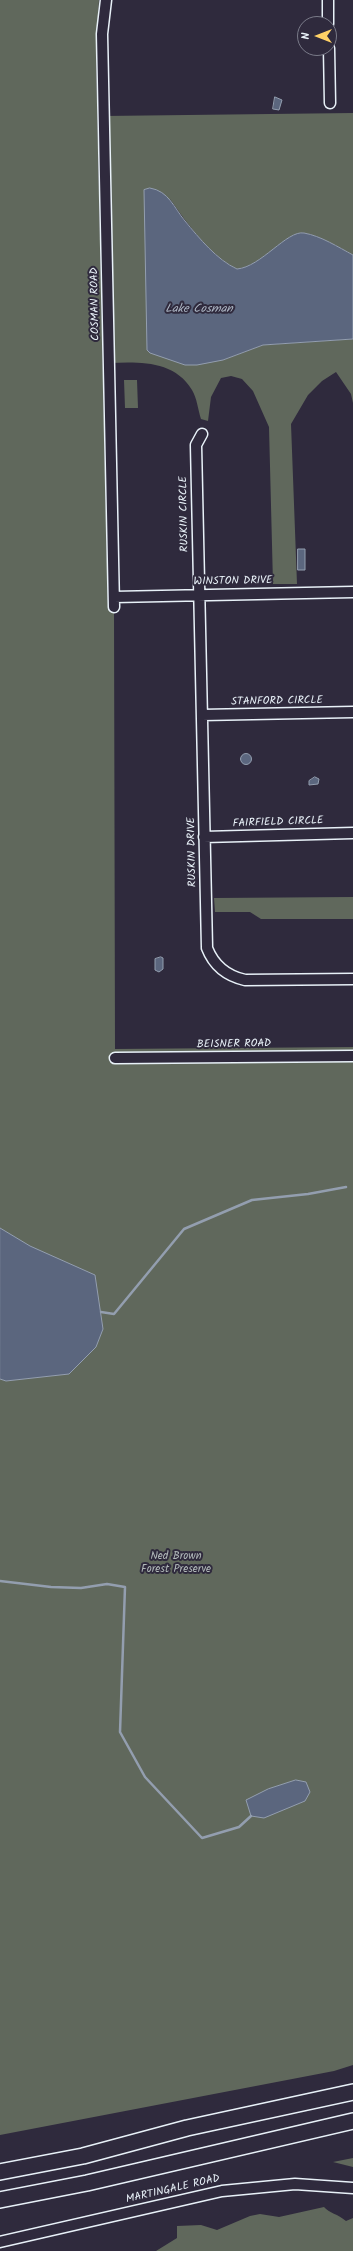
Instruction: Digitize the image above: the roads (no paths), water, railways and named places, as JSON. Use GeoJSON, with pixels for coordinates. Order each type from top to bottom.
{"type":"FeatureCollection","features":[{"type":"Feature","properties":{"kind":"highway"},"geometry":{"type":"LineString","coordinates":[[0,2172],[83,2156],[187,2128],[353,2092]]}},
{"type":"Feature","properties":{"kind":"highway"},"geometry":{"type":"LineString","coordinates":[[0,2200],[87,2183],[353,2121]]}},
{"type":"Feature","properties":{"kind":"street","name":"COSMAN ROAD"},"geometry":{"type":"LineString","coordinates":[[106,0],[102,34],[114,602]]}},
{"type":"Feature","properties":{"kind":"street"},"geometry":{"type":"LineString","coordinates":[[328,0],[328,16]]}},
{"type":"Feature","properties":{"kind":"street"},"geometry":{"type":"LineString","coordinates":[[329,56],[330,103]]}},
{"type":"Feature","properties":{"kind":"street","name":"RUSKIN CIRCLE"},"geometry":{"type":"LineString","coordinates":[[199,594],[196,445],[202,434]]}},
{"type":"Feature","properties":{"kind":"street","name":"WINSTON DRIVE"},"geometry":{"type":"LineString","coordinates":[[114,602],[199,594],[353,592]]}},
{"type":"Feature","properties":{"kind":"street","name":"RUSKIN DRIVE"},"geometry":{"type":"LineString","coordinates":[[199,594],[207,948],[211,959],[231,977],[245,980],[353,979]]}},
{"type":"Feature","properties":{"kind":"street","name":"STANFORD CIRCLE"},"geometry":{"type":"LineString","coordinates":[[202,715],[353,712]]}},
{"type":"Feature","properties":{"kind":"street","name":"FAIRFIELD CIRCLE"},"geometry":{"type":"LineString","coordinates":[[204,837],[353,832]]}},
{"type":"Feature","properties":{"kind":"street","name":"BEISNER ROAD"},"geometry":{"type":"LineString","coordinates":[[115,1058],[353,1056]]}},
{"type":"Feature","properties":{"kind":"street","name":"MARTINGALE ROAD"},"geometry":{"type":"LineString","coordinates":[[0,2242],[222,2191],[295,2184],[353,2188]]}},
{"type":"Feature","properties":{"kind":"water"},"geometry":{"type":"Polygon","coordinates":[[[275,97],[282,100],[279,110],[273,109],[275,97]]]}},
{"type":"Feature","properties":{"kind":"water","name":"Lake Cosman"},"geometry":{"type":"Polygon","coordinates":[[[150,188],[167,196],[185,221],[209,248],[222,260],[237,269],[246,267],[255,262],[290,237],[304,233],[329,242],[353,255],[353,339],[263,345],[223,360],[197,365],[185,365],[150,353],[147,350],[144,190],[150,188]]]}},
{"type":"Feature","properties":{"kind":"water"},"geometry":{"type":"Polygon","coordinates":[[[298,549],[305,549],[305,570],[298,570],[298,549]]]}},
{"type":"Feature","properties":{"kind":"water"},"geometry":{"type":"Polygon","coordinates":[[[246,753],[250,755],[252,759],[250,763],[246,765],[242,763],[240,759],[242,755],[246,753]]]}},
{"type":"Feature","properties":{"kind":"water"},"geometry":{"type":"Polygon","coordinates":[[[315,777],[319,779],[318,784],[309,785],[309,781],[315,777]]]}},
{"type":"Feature","properties":{"kind":"water"},"geometry":{"type":"Polygon","coordinates":[[[161,957],[163,958],[163,969],[159,972],[155,970],[155,959],[161,957]]]}},
{"type":"Feature","properties":{"kind":"water"},"geometry":{"type":"Polygon","coordinates":[[[0,1228],[30,1246],[95,1275],[103,1329],[96,1347],[69,1374],[6,1381],[0,1379],[0,1228]]]}},
{"type":"Feature","properties":{"kind":"water"},"geometry":{"type":"Polygon","coordinates":[[[296,1780],[306,1782],[310,1792],[305,1801],[264,1818],[251,1816],[246,1800],[268,1789],[296,1780]]]}},
{"type":"Feature","properties":{"kind":"waterway"},"geometry":{"type":"LineString","coordinates":[[101,1312],[114,1314],[184,1229],[252,1200],[308,1194],[346,1187]]}},
{"type":"Feature","properties":{"kind":"waterway"},"geometry":{"type":"LineString","coordinates":[[0,1581],[51,1587],[81,1588],[107,1584],[125,1587],[120,1732],[145,1777],[202,1838],[239,1827],[251,1816]]}},
{"type":"Feature","properties":{"kind":"park label","name":"Ned Brown Forest Preserve"},"geometry":{"type":"Point","coordinates":[176,1563]}}]}
